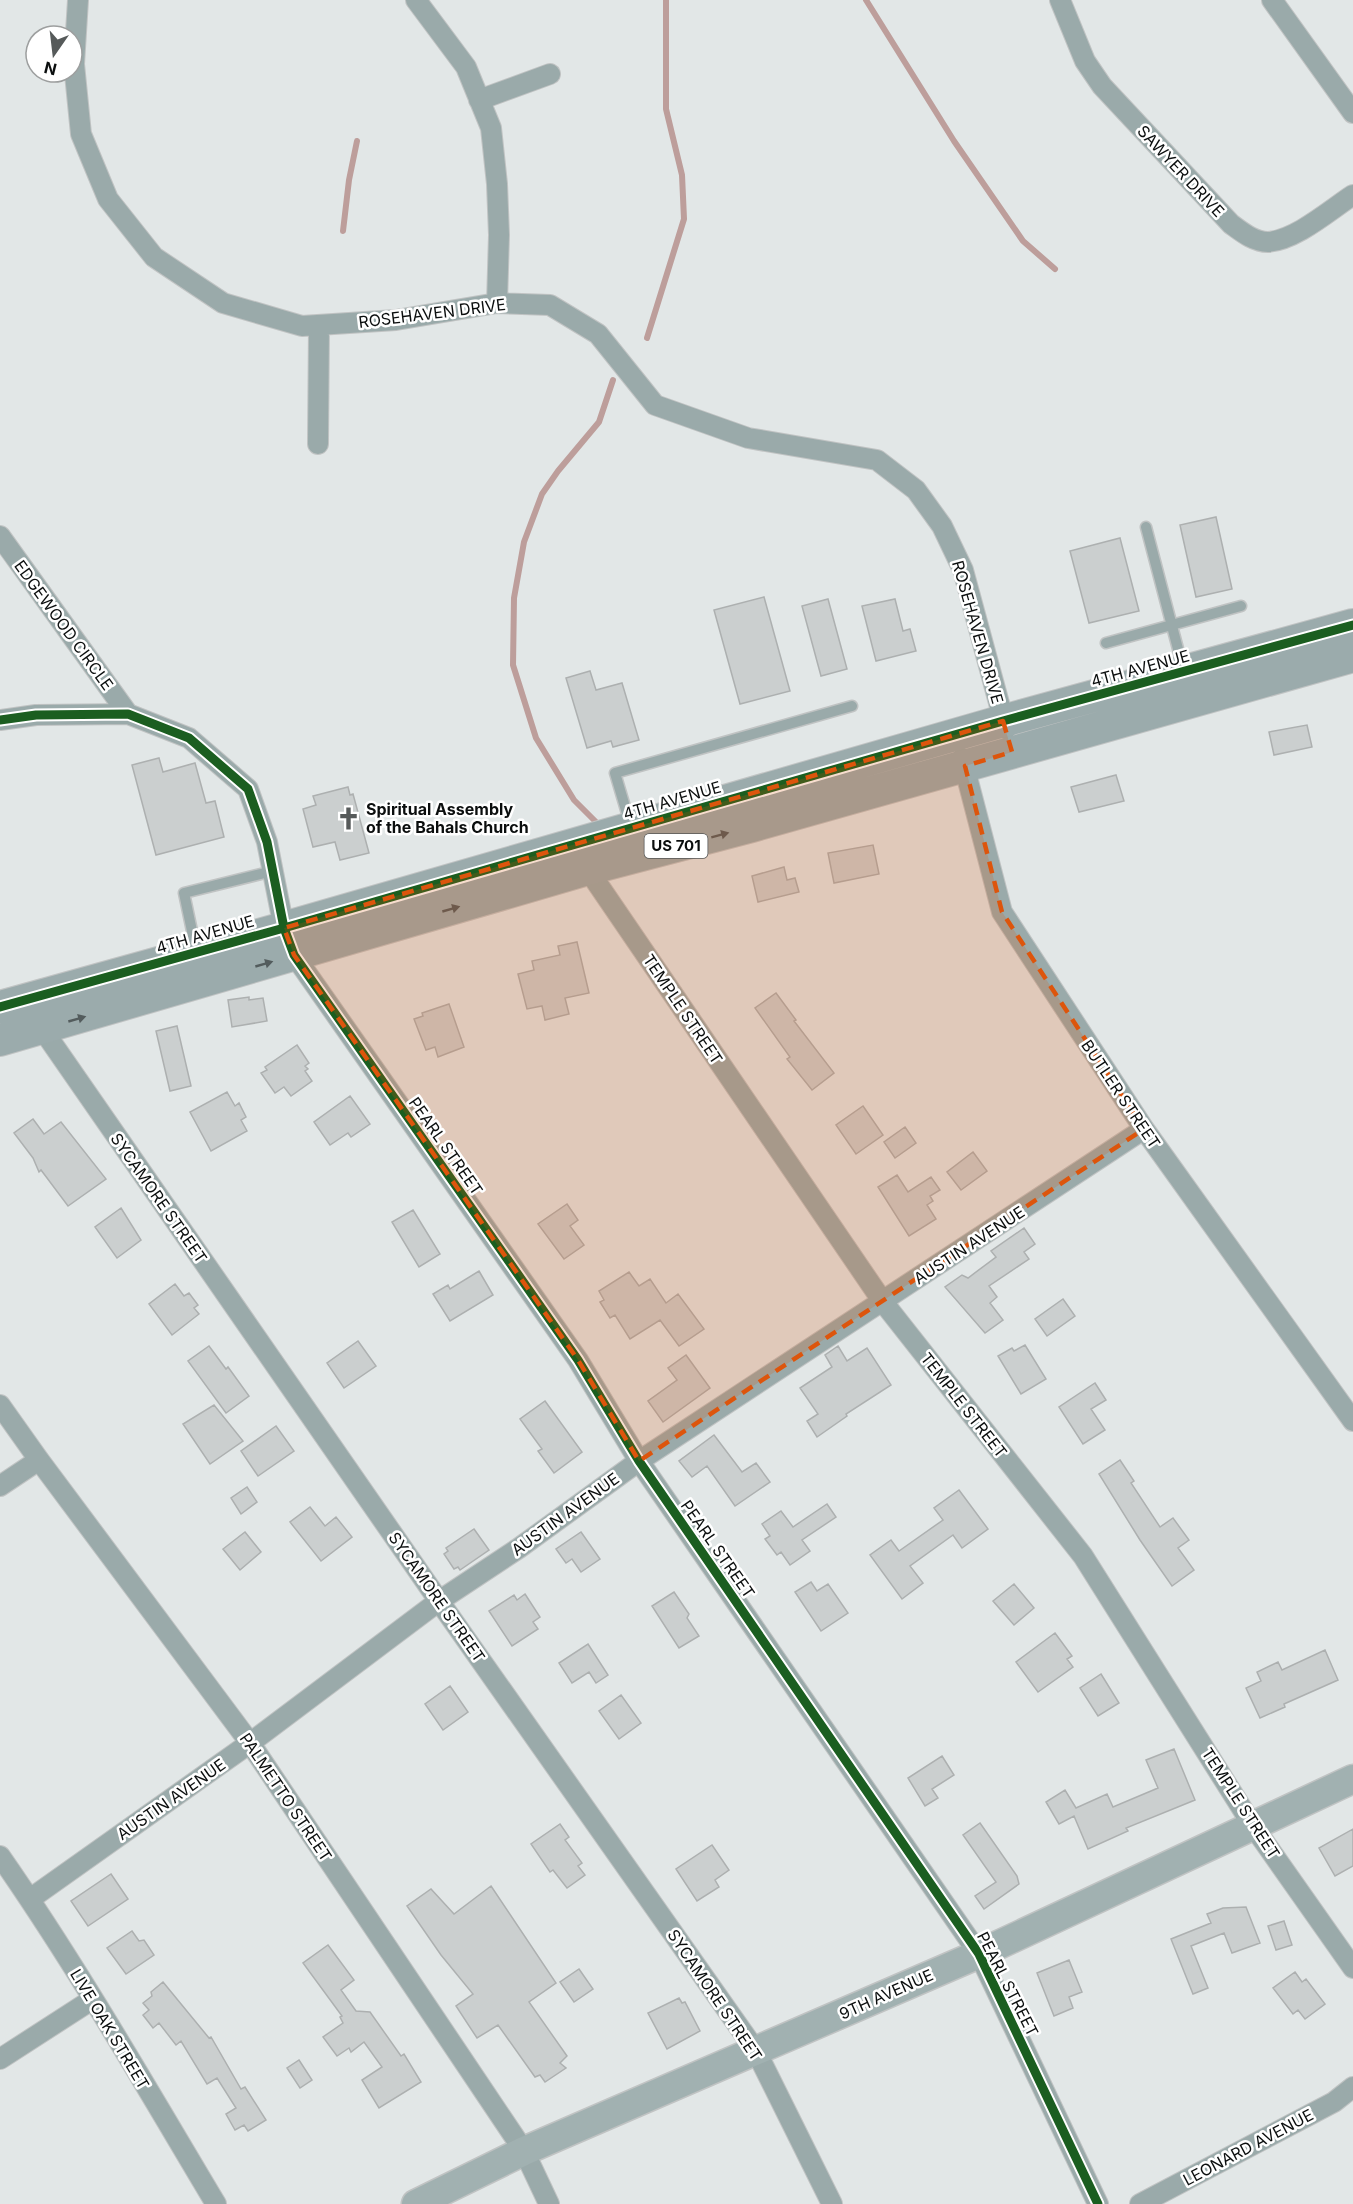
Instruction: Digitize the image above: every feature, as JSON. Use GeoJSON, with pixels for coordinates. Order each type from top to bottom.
{"type":"FeatureCollection","features":[{"type":"Feature","properties":{"kind":"main road","name":"4TH AVENUE"},"geometry":{"type":"LineString","coordinates":[[579,857],[631,827],[1003,721],[1353,625]]}},
{"type":"Feature","properties":{"kind":"main road","name":"4TH AVENUE"},"geometry":{"type":"LineString","coordinates":[[0,1040],[42,1029],[289,941],[579,857],[752,826],[1353,656]]}},
{"type":"Feature","properties":{"kind":"main road","name":"4TH AVENUE"},"geometry":{"type":"LineString","coordinates":[[11,1004],[197,952],[289,941]]}},
{"type":"Feature","properties":{"kind":"street","name":"ROSEHAVEN DRIVE"},"geometry":{"type":"LineString","coordinates":[[78,0],[74,64],[81,134],[108,199],[154,257],[223,303],[302,326],[396,320],[496,303],[550,305],[598,334],[655,405],[748,438],[877,460],[916,490],[942,526],[963,570],[1012,752]]}},
{"type":"Feature","properties":{"kind":"street"},"geometry":{"type":"LineString","coordinates":[[416,0],[466,67],[490,128],[497,184],[499,235],[496,303]]}},
{"type":"Feature","properties":{"kind":"street","name":"SAWYER DRIVE"},"geometry":{"type":"LineString","coordinates":[[1060,0],[1084,61],[1102,86],[1231,224],[1250,237],[1267,242],[1292,235],[1353,195]]}},
{"type":"Feature","properties":{"kind":"street"},"geometry":{"type":"LineString","coordinates":[[1272,0],[1353,113]]}},
{"type":"Feature","properties":{"kind":"street"},"geometry":{"type":"LineString","coordinates":[[480,100],[550,74]]}},
{"type":"Feature","properties":{"kind":"street"},"geometry":{"type":"LineString","coordinates":[[318,444],[319,325]]}},
{"type":"Feature","properties":{"kind":"street","name":"EDGEWOOD CIRCLE"},"geometry":{"type":"LineString","coordinates":[[0,536],[128,714]]}},
{"type":"Feature","properties":{"kind":"street"},"geometry":{"type":"LineString","coordinates":[[0,720],[36,715],[128,714],[189,738],[248,789],[267,842],[289,941]]}},
{"type":"Feature","properties":{"kind":"street","name":"BUTLER STREET"},"geometry":{"type":"LineString","coordinates":[[956,735],[1002,912],[1144,1129],[1353,1421]]}},
{"type":"Feature","properties":{"kind":"street","name":"TEMPLE STREET"},"geometry":{"type":"LineString","coordinates":[[579,857],[883,1302],[1083,1556],[1253,1826],[1353,1968]]}},
{"type":"Feature","properties":{"kind":"street","name":"PEARL STREET"},"geometry":{"type":"LineString","coordinates":[[289,941],[578,1360],[639,1461],[979,1954],[1098,2204]]}},
{"type":"Feature","properties":{"kind":"street","name":"SYCAMORE STREET"},"geometry":{"type":"LineString","coordinates":[[11,1004],[42,1029],[756,2051],[832,2204]]}},
{"type":"Feature","properties":{"kind":"street","name":"AUSTIN AVENUE"},"geometry":{"type":"LineString","coordinates":[[30,1899],[250,1743],[439,1600],[519,1548],[639,1461],[1144,1129]]}},
{"type":"Feature","properties":{"kind":"street","name":"PALMETTO STREET"},"geometry":{"type":"LineString","coordinates":[[0,1405],[250,1743],[524,2151],[549,2204]]}},
{"type":"Feature","properties":{"kind":"street"},"geometry":{"type":"LineString","coordinates":[[0,1486],[39,1460]]}},
{"type":"Feature","properties":{"kind":"street","name":"9TH AVENUE"},"geometry":{"type":"LineString","coordinates":[[416,2204],[524,2151],[979,1954],[1353,1779]]}},
{"type":"Feature","properties":{"kind":"street","name":"LIVE OAK STREET"},"geometry":{"type":"LineString","coordinates":[[0,1856],[93,1999],[216,2204]]}},
{"type":"Feature","properties":{"kind":"street"},"geometry":{"type":"LineString","coordinates":[[0,2059],[93,1999]]}},
{"type":"Feature","properties":{"kind":"street","name":"LEONARD AVENUE"},"geometry":{"type":"LineString","coordinates":[[1140,2204],[1334,2102],[1353,2087]]}},
{"type":"Feature","properties":{"kind":"lane"},"geometry":{"type":"LineString","coordinates":[[1146,527],[1184,671]]}},
{"type":"Feature","properties":{"kind":"lane"},"geometry":{"type":"LineString","coordinates":[[1106,643],[1241,606]]}},
{"type":"Feature","properties":{"kind":"lane"},"geometry":{"type":"LineString","coordinates":[[631,827],[615,773],[852,706]]}},
{"type":"Feature","properties":{"kind":"lane"},"geometry":{"type":"LineString","coordinates":[[197,952],[184,893],[273,871]]}},
{"type":"Feature","properties":{"kind":"highlighted area"},"geometry":{"type":"Polygon","coordinates":[[[1003,721],[1012,752],[965,766],[1002,912],[1144,1129],[639,1461],[578,1360],[294,955],[284,928],[1003,721]]]}},
{"type":"Feature","properties":{"kind":"building"},"geometry":{"type":"Polygon","coordinates":[[[1216,517],[1232,589],[1196,597],[1180,525],[1216,517]]]}},
{"type":"Feature","properties":{"kind":"building"},"geometry":{"type":"Polygon","coordinates":[[[1120,538],[1139,611],[1089,623],[1070,551],[1120,538]]]}},
{"type":"Feature","properties":{"kind":"building"},"geometry":{"type":"Polygon","coordinates":[[[764,597],[790,691],[740,704],[714,610],[764,597]]]}},
{"type":"Feature","properties":{"kind":"building"},"geometry":{"type":"Polygon","coordinates":[[[828,599],[847,669],[821,676],[802,606],[828,599]]]}},
{"type":"Feature","properties":{"kind":"building"},"geometry":{"type":"Polygon","coordinates":[[[895,599],[903,631],[910,629],[916,651],[876,661],[862,606],[895,599]]]}},
{"type":"Feature","properties":{"kind":"building"},"geometry":{"type":"Polygon","coordinates":[[[590,671],[596,690],[622,683],[639,740],[613,747],[611,741],[587,748],[566,678],[590,671]]]}},
{"type":"Feature","properties":{"kind":"building"},"geometry":{"type":"Polygon","coordinates":[[[1307,725],[1312,747],[1274,755],[1269,732],[1307,725]]]}},
{"type":"Feature","properties":{"kind":"building"},"geometry":{"type":"Polygon","coordinates":[[[159,758],[163,772],[195,763],[206,803],[215,801],[224,837],[156,855],[132,765],[159,758]]]}},
{"type":"Feature","properties":{"kind":"building"},"geometry":{"type":"Polygon","coordinates":[[[1116,775],[1124,801],[1079,812],[1071,787],[1116,775]]]}},
{"type":"Feature","properties":{"kind":"building"},"geometry":{"type":"Polygon","coordinates":[[[348,787],[350,795],[353,794],[369,853],[340,860],[335,842],[313,847],[303,809],[316,805],[313,796],[348,787]]]}},
{"type":"Feature","properties":{"kind":"building"},"geometry":{"type":"Polygon","coordinates":[[[873,845],[879,874],[834,883],[828,853],[873,845]]]}},
{"type":"Feature","properties":{"kind":"building"},"geometry":{"type":"Polygon","coordinates":[[[784,867],[787,880],[795,878],[799,892],[758,902],[752,876],[784,867]]]}},
{"type":"Feature","properties":{"kind":"building"},"geometry":{"type":"Polygon","coordinates":[[[577,942],[589,993],[565,998],[569,1014],[545,1020],[542,1006],[527,1009],[518,974],[534,970],[532,961],[560,955],[558,946],[577,942]]]}},
{"type":"Feature","properties":{"kind":"building"},"geometry":{"type":"Polygon","coordinates":[[[776,993],[796,1020],[794,1021],[834,1073],[812,1090],[787,1059],[790,1057],[755,1008],[776,993]]]}},
{"type":"Feature","properties":{"kind":"building"},"geometry":{"type":"Polygon","coordinates":[[[249,997],[249,1000],[263,998],[267,1021],[232,1027],[228,1000],[249,997]]]}},
{"type":"Feature","properties":{"kind":"building"},"geometry":{"type":"Polygon","coordinates":[[[449,1004],[464,1047],[438,1057],[435,1047],[426,1050],[414,1019],[423,1016],[422,1013],[449,1004]]]}},
{"type":"Feature","properties":{"kind":"building"},"geometry":{"type":"Polygon","coordinates":[[[177,1026],[191,1086],[170,1091],[156,1031],[177,1026]]]}},
{"type":"Feature","properties":{"kind":"building"},"geometry":{"type":"Polygon","coordinates":[[[297,1045],[309,1063],[305,1066],[308,1069],[305,1071],[312,1081],[291,1096],[284,1087],[275,1093],[261,1073],[267,1070],[265,1067],[297,1045]]]}},
{"type":"Feature","properties":{"kind":"building"},"geometry":{"type":"Polygon","coordinates":[[[227,1092],[235,1106],[239,1103],[246,1117],[241,1120],[247,1131],[211,1151],[190,1112],[227,1092]]]}},
{"type":"Feature","properties":{"kind":"building"},"geometry":{"type":"Polygon","coordinates":[[[350,1096],[370,1124],[351,1137],[348,1133],[330,1145],[314,1122],[350,1096]]]}},
{"type":"Feature","properties":{"kind":"building"},"geometry":{"type":"Polygon","coordinates":[[[863,1106],[883,1135],[856,1154],[836,1125],[863,1106]]]}},
{"type":"Feature","properties":{"kind":"building"},"geometry":{"type":"Polygon","coordinates":[[[33,1119],[44,1134],[61,1122],[106,1179],[68,1206],[41,1170],[39,1172],[33,1158],[14,1133],[33,1119]]]}},
{"type":"Feature","properties":{"kind":"building"},"geometry":{"type":"Polygon","coordinates":[[[905,1127],[916,1143],[895,1158],[884,1142],[905,1127]]]}},
{"type":"Feature","properties":{"kind":"building"},"geometry":{"type":"Polygon","coordinates":[[[973,1152],[987,1171],[961,1190],[947,1172],[973,1152]]]}},
{"type":"Feature","properties":{"kind":"building"},"geometry":{"type":"Polygon","coordinates":[[[897,1175],[908,1192],[931,1177],[940,1190],[930,1196],[933,1201],[927,1205],[936,1219],[909,1236],[878,1187],[897,1175]]]}},
{"type":"Feature","properties":{"kind":"building"},"geometry":{"type":"Polygon","coordinates":[[[567,1204],[578,1220],[570,1226],[584,1245],[564,1259],[538,1224],[567,1204]]]}},
{"type":"Feature","properties":{"kind":"building"},"geometry":{"type":"Polygon","coordinates":[[[121,1208],[141,1240],[117,1258],[95,1227],[121,1208]]]}},
{"type":"Feature","properties":{"kind":"building"},"geometry":{"type":"Polygon","coordinates":[[[413,1210],[440,1254],[419,1267],[392,1222],[413,1210]]]}},
{"type":"Feature","properties":{"kind":"building"},"geometry":{"type":"Polygon","coordinates":[[[1024,1228],[1035,1244],[1024,1252],[1029,1259],[989,1286],[997,1297],[990,1303],[1003,1320],[985,1333],[945,1287],[962,1275],[968,1278],[996,1257],[991,1251],[1024,1228]]]}},
{"type":"Feature","properties":{"kind":"building"},"geometry":{"type":"Polygon","coordinates":[[[479,1271],[493,1295],[450,1321],[433,1294],[448,1285],[450,1289],[479,1271]]]}},
{"type":"Feature","properties":{"kind":"building"},"geometry":{"type":"Polygon","coordinates":[[[629,1272],[639,1286],[650,1279],[666,1303],[678,1294],[704,1329],[679,1346],[660,1320],[630,1339],[615,1315],[610,1318],[600,1302],[604,1300],[599,1291],[629,1272]]]}},
{"type":"Feature","properties":{"kind":"building"},"geometry":{"type":"Polygon","coordinates":[[[175,1284],[184,1296],[189,1293],[198,1305],[194,1308],[199,1314],[172,1335],[149,1304],[175,1284]]]}},
{"type":"Feature","properties":{"kind":"building"},"geometry":{"type":"Polygon","coordinates":[[[1063,1299],[1075,1316],[1047,1336],[1035,1319],[1063,1299]]]}},
{"type":"Feature","properties":{"kind":"building"},"geometry":{"type":"Polygon","coordinates":[[[358,1341],[376,1366],[344,1388],[327,1363],[358,1341]]]}},
{"type":"Feature","properties":{"kind":"building"},"geometry":{"type":"Polygon","coordinates":[[[1025,1345],[1046,1379],[1021,1394],[998,1356],[1012,1348],[1014,1351],[1025,1345]]]}},
{"type":"Feature","properties":{"kind":"building"},"geometry":{"type":"Polygon","coordinates":[[[209,1346],[249,1396],[226,1413],[188,1361],[209,1346]]]}},
{"type":"Feature","properties":{"kind":"building"},"geometry":{"type":"Polygon","coordinates":[[[838,1346],[847,1361],[867,1348],[891,1385],[846,1414],[847,1416],[817,1437],[807,1421],[818,1414],[800,1388],[832,1367],[825,1355],[838,1346]]]}},
{"type":"Feature","properties":{"kind":"building"},"geometry":{"type":"Polygon","coordinates":[[[686,1355],[710,1388],[663,1422],[648,1401],[677,1380],[668,1368],[686,1355]]]}},
{"type":"Feature","properties":{"kind":"building"},"geometry":{"type":"Polygon","coordinates":[[[1095,1383],[1106,1400],[1091,1409],[1105,1430],[1083,1444],[1059,1407],[1095,1383]]]}},
{"type":"Feature","properties":{"kind":"building"},"geometry":{"type":"Polygon","coordinates":[[[545,1401],[582,1452],[554,1473],[538,1451],[542,1449],[520,1419],[545,1401]]]}},
{"type":"Feature","properties":{"kind":"building"},"geometry":{"type":"Polygon","coordinates":[[[214,1405],[243,1441],[210,1464],[183,1424],[214,1405]]]}},
{"type":"Feature","properties":{"kind":"building"},"geometry":{"type":"Polygon","coordinates":[[[276,1426],[294,1451],[258,1476],[241,1451],[276,1426]]]}},
{"type":"Feature","properties":{"kind":"building"},"geometry":{"type":"Polygon","coordinates":[[[714,1435],[742,1472],[756,1463],[770,1482],[735,1506],[707,1466],[692,1477],[679,1461],[714,1435]]]}},
{"type":"Feature","properties":{"kind":"building"},"geometry":{"type":"Polygon","coordinates":[[[1120,1460],[1134,1481],[1131,1483],[1160,1527],[1173,1518],[1189,1540],[1178,1548],[1194,1570],[1172,1586],[1099,1474],[1120,1460]]]}},
{"type":"Feature","properties":{"kind":"building"},"geometry":{"type":"Polygon","coordinates":[[[247,1487],[257,1502],[241,1514],[231,1498],[247,1487]]]}},
{"type":"Feature","properties":{"kind":"building"},"geometry":{"type":"Polygon","coordinates":[[[959,1490],[988,1529],[962,1548],[953,1535],[910,1566],[923,1583],[902,1599],[870,1555],[891,1540],[899,1551],[943,1520],[934,1508],[959,1490]]]}},
{"type":"Feature","properties":{"kind":"building"},"geometry":{"type":"Polygon","coordinates":[[[827,1504],[836,1517],[802,1540],[810,1551],[790,1565],[781,1552],[777,1555],[765,1539],[770,1536],[762,1524],[781,1511],[793,1527],[827,1504]]]}},
{"type":"Feature","properties":{"kind":"building"},"geometry":{"type":"Polygon","coordinates":[[[310,1507],[325,1526],[336,1517],[352,1537],[321,1561],[290,1522],[310,1507]]]}},
{"type":"Feature","properties":{"kind":"building"},"geometry":{"type":"Polygon","coordinates":[[[474,1529],[489,1550],[460,1570],[458,1567],[454,1569],[444,1554],[448,1551],[446,1548],[474,1529]]]}},
{"type":"Feature","properties":{"kind":"building"},"geometry":{"type":"Polygon","coordinates":[[[245,1532],[261,1552],[240,1570],[223,1549],[245,1532]]]}},
{"type":"Feature","properties":{"kind":"building"},"geometry":{"type":"Polygon","coordinates":[[[581,1532],[600,1559],[581,1572],[572,1559],[566,1563],[556,1549],[581,1532]]]}},
{"type":"Feature","properties":{"kind":"building"},"geometry":{"type":"Polygon","coordinates":[[[811,1582],[817,1591],[828,1584],[848,1613],[821,1631],[795,1592],[811,1582]]]}},
{"type":"Feature","properties":{"kind":"building"},"geometry":{"type":"Polygon","coordinates":[[[1014,1584],[1034,1608],[1014,1625],[993,1601],[1014,1584]]]}},
{"type":"Feature","properties":{"kind":"building"},"geometry":{"type":"Polygon","coordinates":[[[674,1592],[689,1614],[687,1618],[699,1636],[679,1648],[652,1606],[674,1592]]]}},
{"type":"Feature","properties":{"kind":"building"},"geometry":{"type":"Polygon","coordinates":[[[525,1594],[540,1617],[533,1622],[538,1629],[512,1646],[489,1611],[514,1595],[517,1600],[525,1594]]]}},
{"type":"Feature","properties":{"kind":"building"},"geometry":{"type":"Polygon","coordinates":[[[1055,1633],[1072,1656],[1067,1659],[1073,1667],[1038,1692],[1016,1662],[1055,1633]]]}},
{"type":"Feature","properties":{"kind":"building"},"geometry":{"type":"Polygon","coordinates":[[[588,1644],[608,1675],[596,1683],[589,1672],[572,1683],[559,1663],[588,1644]]]}},
{"type":"Feature","properties":{"kind":"building"},"geometry":{"type":"Polygon","coordinates":[[[1325,1650],[1338,1680],[1284,1704],[1285,1707],[1260,1718],[1246,1688],[1261,1681],[1257,1672],[1278,1662],[1282,1670],[1325,1650]]]}},
{"type":"Feature","properties":{"kind":"building"},"geometry":{"type":"Polygon","coordinates":[[[1101,1674],[1119,1703],[1098,1716],[1080,1688],[1101,1674]]]}},
{"type":"Feature","properties":{"kind":"building"},"geometry":{"type":"Polygon","coordinates":[[[450,1686],[468,1712],[443,1730],[425,1704],[450,1686]]]}},
{"type":"Feature","properties":{"kind":"building"},"geometry":{"type":"Polygon","coordinates":[[[621,1695],[641,1723],[619,1739],[599,1711],[621,1695]]]}},
{"type":"Feature","properties":{"kind":"building"},"geometry":{"type":"Polygon","coordinates":[[[1174,1749],[1195,1800],[1126,1828],[1128,1831],[1088,1849],[1074,1816],[1059,1824],[1046,1802],[1065,1790],[1076,1808],[1107,1794],[1113,1807],[1158,1788],[1146,1760],[1174,1749]]]}},
{"type":"Feature","properties":{"kind":"building"},"geometry":{"type":"Polygon","coordinates":[[[942,1756],[954,1775],[932,1789],[938,1798],[925,1806],[908,1778],[942,1756]]]}},
{"type":"Feature","properties":{"kind":"building"},"geometry":{"type":"Polygon","coordinates":[[[980,1823],[1017,1876],[1019,1884],[984,1909],[975,1896],[996,1882],[963,1835],[980,1823]]]}},
{"type":"Feature","properties":{"kind":"building"},"geometry":{"type":"Polygon","coordinates":[[[560,1824],[569,1837],[565,1840],[582,1863],[578,1866],[585,1875],[567,1888],[553,1870],[550,1872],[531,1844],[560,1824]]]}},
{"type":"Feature","properties":{"kind":"building"},"geometry":{"type":"Polygon","coordinates":[[[1353,1829],[1353,1866],[1335,1876],[1319,1848],[1353,1829]]]}},
{"type":"Feature","properties":{"kind":"building"},"geometry":{"type":"Polygon","coordinates":[[[712,1845],[729,1870],[715,1880],[719,1887],[697,1901],[676,1869],[712,1845]]]}},
{"type":"Feature","properties":{"kind":"building"},"geometry":{"type":"Polygon","coordinates":[[[111,1874],[128,1899],[88,1926],[71,1901],[111,1874]]]}},
{"type":"Feature","properties":{"kind":"building"},"geometry":{"type":"Polygon","coordinates":[[[491,1886],[556,1983],[529,2002],[567,2056],[560,2063],[566,2068],[545,2082],[540,2075],[535,2077],[498,2025],[477,2038],[456,2006],[473,1994],[441,1955],[407,1906],[431,1889],[454,1914],[491,1886]]]}},
{"type":"Feature","properties":{"kind":"building"},"geometry":{"type":"Polygon","coordinates":[[[1246,1907],[1260,1943],[1232,1953],[1224,1933],[1191,1946],[1208,1988],[1193,1994],[1171,1939],[1211,1923],[1207,1914],[1223,1908],[1246,1907]]]}},
{"type":"Feature","properties":{"kind":"building"},"geometry":{"type":"Polygon","coordinates":[[[1284,1921],[1292,1945],[1276,1950],[1268,1926],[1284,1921]]]}},
{"type":"Feature","properties":{"kind":"building"},"geometry":{"type":"Polygon","coordinates":[[[132,1931],[139,1941],[144,1940],[154,1955],[126,1974],[107,1948],[132,1931]]]}},
{"type":"Feature","properties":{"kind":"building"},"geometry":{"type":"Polygon","coordinates":[[[328,1945],[354,1980],[341,1990],[356,2011],[370,2012],[401,2056],[404,2054],[421,2082],[379,2108],[362,2080],[382,2067],[364,2042],[351,2052],[349,2048],[337,2056],[323,2037],[343,2023],[340,2017],[342,2016],[303,1963],[328,1945]]]}},
{"type":"Feature","properties":{"kind":"building"},"geometry":{"type":"Polygon","coordinates":[[[1069,1960],[1082,1992],[1069,1997],[1073,2008],[1054,2016],[1037,1973],[1069,1960]]]}},
{"type":"Feature","properties":{"kind":"building"},"geometry":{"type":"Polygon","coordinates":[[[579,1969],[593,1989],[574,2002],[560,1982],[579,1969]]]}},
{"type":"Feature","properties":{"kind":"building"},"geometry":{"type":"Polygon","coordinates":[[[1295,1972],[1302,1982],[1306,1979],[1325,2004],[1305,2019],[1298,2010],[1293,2014],[1273,1988],[1295,1972]]]}},
{"type":"Feature","properties":{"kind":"building"},"geometry":{"type":"Polygon","coordinates":[[[163,1982],[209,2038],[211,2037],[241,2089],[245,2087],[266,2120],[248,2131],[244,2125],[235,2130],[226,2114],[236,2108],[217,2078],[207,2084],[181,2041],[176,2045],[159,2023],[153,2028],[143,2015],[149,2010],[143,2003],[163,1982]]]}},
{"type":"Feature","properties":{"kind":"building"},"geometry":{"type":"Polygon","coordinates":[[[679,1998],[682,2003],[685,2002],[700,2031],[667,2049],[648,2013],[679,1998]]]}},
{"type":"Feature","properties":{"kind":"building"},"geometry":{"type":"Polygon","coordinates":[[[299,2060],[312,2080],[300,2088],[287,2068],[299,2060]]]}},
{"type":"Feature","properties":{"kind":"waterway"},"geometry":{"type":"LineString","coordinates":[[647,338],[684,219],[682,175],[666,109],[666,0]]}},
{"type":"Feature","properties":{"kind":"waterway"},"geometry":{"type":"LineString","coordinates":[[866,0],[954,141],[1023,241],[1055,269]]}},
{"type":"Feature","properties":{"kind":"waterway"},"geometry":{"type":"LineString","coordinates":[[343,231],[349,180],[357,141]]}},
{"type":"Feature","properties":{"kind":"waterway"},"geometry":{"type":"LineString","coordinates":[[600,826],[574,800],[536,738],[513,665],[514,598],[524,542],[542,494],[599,422],[613,380]]}},
{"type":"Feature","properties":{"kind":"cycle path"},"geometry":{"type":"LineString","coordinates":[[0,1007],[284,928],[1003,721],[1353,625]]}},
{"type":"Feature","properties":{"kind":"cycle path"},"geometry":{"type":"LineString","coordinates":[[0,720],[36,715],[128,714],[189,738],[248,789],[267,842],[284,928],[294,955],[578,1360],[639,1461],[979,1954],[1098,2204]]}},
{"type":"Feature","properties":{"kind":"place","name":"Spiritual Assembly of the Bahals Church"},"geometry":{"type":"Point","coordinates":[348,818]}}]}
